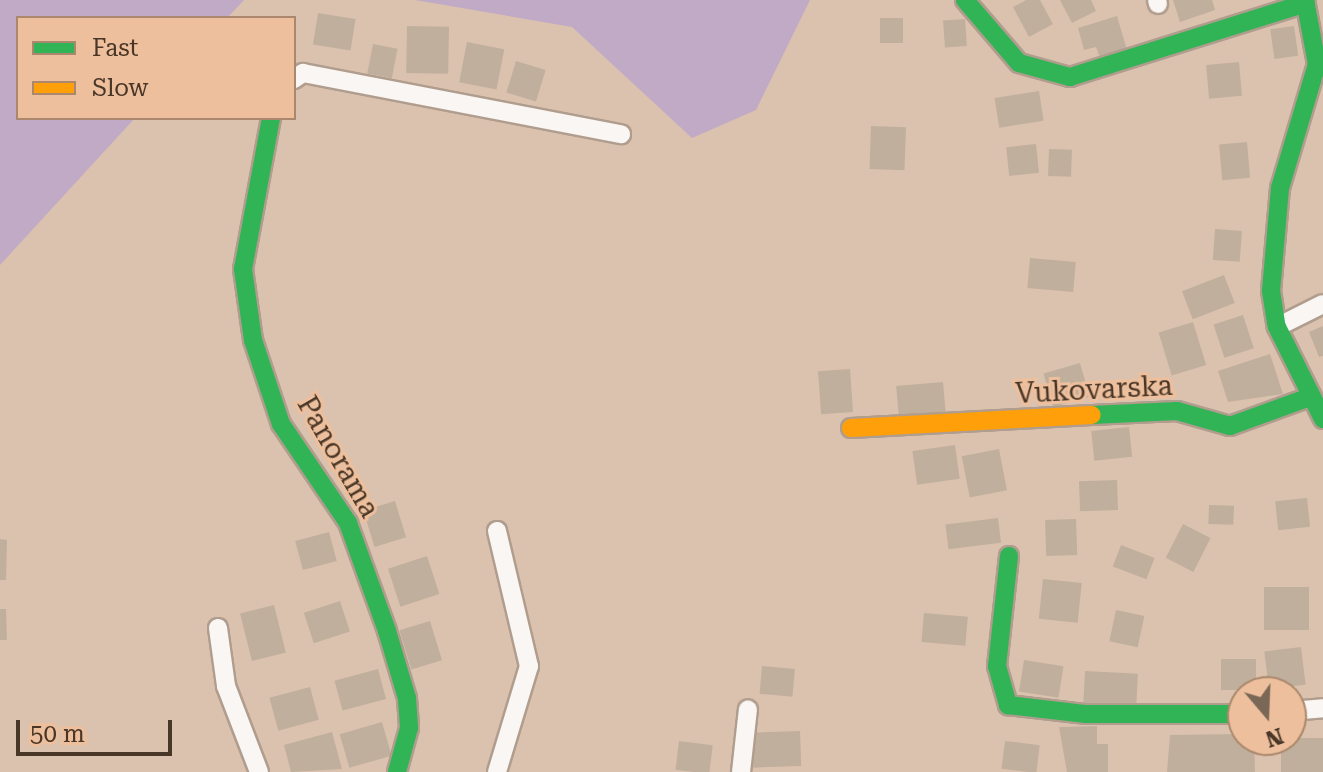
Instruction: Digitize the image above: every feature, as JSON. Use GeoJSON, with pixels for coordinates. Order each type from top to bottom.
{"type":"FeatureCollection","features":[{"type":"Feature","properties":{"kind":"street"},"geometry":{"type":"LineString","coordinates":[[965,0],[1019,63],[1070,77],[1305,2],[1317,64],[1271,242],[1277,327],[1307,398],[1323,418]]}},
{"type":"Feature","properties":{"kind":"street"},"geometry":{"type":"LineString","coordinates":[[296,78],[303,73],[621,134]]}},
{"type":"Feature","properties":{"kind":"street","name":"Panorama"},"geometry":{"type":"LineString","coordinates":[[271,120],[243,269],[253,340],[281,424],[348,523],[387,631],[407,698],[409,728],[397,772]]}},
{"type":"Feature","properties":{"kind":"street"},"geometry":{"type":"LineString","coordinates":[[1277,327],[1323,304]]}},
{"type":"Feature","properties":{"kind":"street","name":"Vukovarska"},"geometry":{"type":"LineString","coordinates":[[851,428],[1177,411],[1230,426],[1307,398]]}},
{"type":"Feature","properties":{"kind":"street"},"geometry":{"type":"LineString","coordinates":[[497,531],[529,666],[497,772]]}},
{"type":"Feature","properties":{"kind":"street"},"geometry":{"type":"LineString","coordinates":[[1009,556],[997,666],[1008,705],[1086,714],[1227,714]]}},
{"type":"Feature","properties":{"kind":"street"},"geometry":{"type":"LineString","coordinates":[[218,628],[229,698],[259,772]]}},
{"type":"Feature","properties":{"kind":"street"},"geometry":{"type":"LineString","coordinates":[[741,772],[748,709]]}},
{"type":"Feature","properties":{"kind":"shaded area"},"geometry":{"type":"Polygon","coordinates":[[[0,0],[244,0],[229,16],[16,16],[16,120],[133,120],[0,265],[0,0]]]}},
{"type":"Feature","properties":{"kind":"shaded area"},"geometry":{"type":"Polygon","coordinates":[[[415,0],[810,0],[756,110],[692,138],[572,27],[415,0]]]}},
{"type":"Feature","properties":{"kind":"building"},"geometry":{"type":"Polygon","coordinates":[[[1026,0],[1040,0],[1053,24],[1029,37],[1013,7],[1026,0]]]}},
{"type":"Feature","properties":{"kind":"building"},"geometry":{"type":"Polygon","coordinates":[[[1060,0],[1091,0],[1096,11],[1072,23],[1060,0]]]}},
{"type":"Feature","properties":{"kind":"building"},"geometry":{"type":"Polygon","coordinates":[[[1173,0],[1212,0],[1215,10],[1180,22],[1173,0]]]}},
{"type":"Feature","properties":{"kind":"building"},"geometry":{"type":"Polygon","coordinates":[[[318,13],[356,19],[351,51],[313,45],[318,13]]]}},
{"type":"Feature","properties":{"kind":"building"},"geometry":{"type":"Polygon","coordinates":[[[1117,16],[1127,50],[1100,58],[1096,47],[1084,50],[1078,28],[1117,16]]]}},
{"type":"Feature","properties":{"kind":"building"},"geometry":{"type":"Polygon","coordinates":[[[880,18],[903,18],[903,43],[880,43],[880,18]]]}},
{"type":"Feature","properties":{"kind":"building"},"geometry":{"type":"Polygon","coordinates":[[[965,19],[967,46],[945,47],[943,21],[965,19]]]}},
{"type":"Feature","properties":{"kind":"building"},"geometry":{"type":"Polygon","coordinates":[[[407,26],[449,27],[448,74],[406,73],[407,26]]]}},
{"type":"Feature","properties":{"kind":"building"},"geometry":{"type":"Polygon","coordinates":[[[1294,26],[1298,56],[1274,59],[1270,29],[1294,26]]]}},
{"type":"Feature","properties":{"kind":"building"},"geometry":{"type":"Polygon","coordinates":[[[467,42],[504,49],[496,89],[459,82],[467,42]]]}},
{"type":"Feature","properties":{"kind":"building"},"geometry":{"type":"Polygon","coordinates":[[[373,44],[398,49],[392,78],[367,73],[373,44]]]}},
{"type":"Feature","properties":{"kind":"building"},"geometry":{"type":"Polygon","coordinates":[[[516,61],[546,70],[536,102],[506,93],[516,61]]]}},
{"type":"Feature","properties":{"kind":"building"},"geometry":{"type":"Polygon","coordinates":[[[1239,62],[1242,96],[1209,99],[1206,65],[1239,62]]]}},
{"type":"Feature","properties":{"kind":"building"},"geometry":{"type":"Polygon","coordinates":[[[1039,91],[1044,121],[999,128],[995,98],[1039,91]]]}},
{"type":"Feature","properties":{"kind":"building"},"geometry":{"type":"Polygon","coordinates":[[[871,126],[906,127],[904,170],[869,169],[871,126]]]}},
{"type":"Feature","properties":{"kind":"building"},"geometry":{"type":"Polygon","coordinates":[[[1247,142],[1250,178],[1222,180],[1219,144],[1247,142]]]}},
{"type":"Feature","properties":{"kind":"building"},"geometry":{"type":"Polygon","coordinates":[[[1036,144],[1039,173],[1009,176],[1006,147],[1036,144]]]}},
{"type":"Feature","properties":{"kind":"building"},"geometry":{"type":"Polygon","coordinates":[[[1049,149],[1072,150],[1071,177],[1048,176],[1049,149]]]}},
{"type":"Feature","properties":{"kind":"building"},"geometry":{"type":"Polygon","coordinates":[[[1215,229],[1242,231],[1240,262],[1213,260],[1215,229]]]}},
{"type":"Feature","properties":{"kind":"building"},"geometry":{"type":"Polygon","coordinates":[[[1030,258],[1076,262],[1073,292],[1027,288],[1030,258]]]}},
{"type":"Feature","properties":{"kind":"building"},"geometry":{"type":"Polygon","coordinates":[[[1224,275],[1235,303],[1193,319],[1182,291],[1224,275]]]}},
{"type":"Feature","properties":{"kind":"building"},"geometry":{"type":"Polygon","coordinates":[[[1243,315],[1254,348],[1224,358],[1214,325],[1243,315]]]}},
{"type":"Feature","properties":{"kind":"building"},"geometry":{"type":"Polygon","coordinates":[[[1193,322],[1206,365],[1172,376],[1159,333],[1193,322]]]}},
{"type":"Feature","properties":{"kind":"building"},"geometry":{"type":"Polygon","coordinates":[[[1323,326],[1323,356],[1319,357],[1309,332],[1323,326]]]}},
{"type":"Feature","properties":{"kind":"building"},"geometry":{"type":"Polygon","coordinates":[[[1270,354],[1283,394],[1228,402],[1218,371],[1270,354]]]}},
{"type":"Feature","properties":{"kind":"building"},"geometry":{"type":"Polygon","coordinates":[[[1080,363],[1090,397],[1053,407],[1043,373],[1080,363]]]}},
{"type":"Feature","properties":{"kind":"building"},"geometry":{"type":"Polygon","coordinates":[[[850,369],[853,412],[821,414],[818,371],[850,369]]]}},
{"type":"Feature","properties":{"kind":"building"},"geometry":{"type":"Polygon","coordinates":[[[943,382],[946,416],[899,420],[896,386],[943,382]]]}},
{"type":"Feature","properties":{"kind":"building"},"geometry":{"type":"Polygon","coordinates":[[[1129,427],[1132,457],[1094,461],[1091,431],[1129,427]]]}},
{"type":"Feature","properties":{"kind":"building"},"geometry":{"type":"Polygon","coordinates":[[[955,445],[960,479],[917,485],[912,451],[955,445]]]}},
{"type":"Feature","properties":{"kind":"building"},"geometry":{"type":"Polygon","coordinates":[[[999,449],[1007,490],[970,497],[962,456],[999,449]]]}},
{"type":"Feature","properties":{"kind":"building"},"geometry":{"type":"Polygon","coordinates":[[[1117,480],[1118,510],[1080,511],[1079,481],[1117,480]]]}},
{"type":"Feature","properties":{"kind":"building"},"geometry":{"type":"Polygon","coordinates":[[[1307,498],[1310,527],[1278,530],[1275,501],[1307,498]]]}},
{"type":"Feature","properties":{"kind":"building"},"geometry":{"type":"Polygon","coordinates":[[[395,501],[406,537],[375,547],[363,511],[395,501]]]}},
{"type":"Feature","properties":{"kind":"building"},"geometry":{"type":"Polygon","coordinates":[[[1209,505],[1234,506],[1233,525],[1208,524],[1209,505]]]}},
{"type":"Feature","properties":{"kind":"building"},"geometry":{"type":"Polygon","coordinates":[[[998,518],[1001,543],[948,549],[945,524],[998,518]]]}},
{"type":"Feature","properties":{"kind":"building"},"geometry":{"type":"Polygon","coordinates":[[[1076,519],[1077,555],[1046,556],[1045,520],[1076,519]]]}},
{"type":"Feature","properties":{"kind":"building"},"geometry":{"type":"Polygon","coordinates":[[[1183,524],[1211,538],[1193,572],[1166,558],[1183,524]]]}},
{"type":"Feature","properties":{"kind":"building"},"geometry":{"type":"Polygon","coordinates":[[[329,532],[337,561],[303,570],[295,541],[329,532]]]}},
{"type":"Feature","properties":{"kind":"building"},"geometry":{"type":"Polygon","coordinates":[[[0,539],[7,540],[6,580],[0,580],[0,539]]]}},
{"type":"Feature","properties":{"kind":"building"},"geometry":{"type":"Polygon","coordinates":[[[1121,545],[1155,558],[1146,579],[1113,566],[1121,545]]]}},
{"type":"Feature","properties":{"kind":"building"},"geometry":{"type":"Polygon","coordinates":[[[427,556],[439,594],[400,607],[388,569],[427,556]]]}},
{"type":"Feature","properties":{"kind":"building"},"geometry":{"type":"Polygon","coordinates":[[[1043,579],[1082,583],[1078,623],[1039,619],[1043,579]]]}},
{"type":"Feature","properties":{"kind":"building"},"geometry":{"type":"Polygon","coordinates":[[[1264,587],[1309,587],[1309,630],[1264,630],[1264,587]]]}},
{"type":"Feature","properties":{"kind":"building"},"geometry":{"type":"Polygon","coordinates":[[[340,601],[350,631],[314,643],[304,613],[340,601]]]}},
{"type":"Feature","properties":{"kind":"building"},"geometry":{"type":"Polygon","coordinates":[[[274,605],[286,653],[252,661],[240,613],[274,605]]]}},
{"type":"Feature","properties":{"kind":"building"},"geometry":{"type":"Polygon","coordinates":[[[0,609],[6,609],[7,640],[0,640],[0,609]]]}},
{"type":"Feature","properties":{"kind":"building"},"geometry":{"type":"Polygon","coordinates":[[[1116,610],[1144,616],[1138,647],[1109,641],[1116,610]]]}},
{"type":"Feature","properties":{"kind":"building"},"geometry":{"type":"Polygon","coordinates":[[[924,613],[968,617],[965,646],[921,642],[924,613]]]}},
{"type":"Feature","properties":{"kind":"building"},"geometry":{"type":"Polygon","coordinates":[[[430,621],[442,660],[411,670],[399,630],[430,621]]]}},
{"type":"Feature","properties":{"kind":"building"},"geometry":{"type":"Polygon","coordinates":[[[1301,647],[1305,676],[1267,676],[1264,652],[1301,647]]]}},
{"type":"Feature","properties":{"kind":"building"},"geometry":{"type":"Polygon","coordinates":[[[1221,659],[1256,659],[1256,676],[1227,676],[1227,690],[1221,690],[1221,659]]]}},
{"type":"Feature","properties":{"kind":"building"},"geometry":{"type":"Polygon","coordinates":[[[1024,660],[1064,666],[1059,698],[1019,692],[1024,660]]]}},
{"type":"Feature","properties":{"kind":"building"},"geometry":{"type":"Polygon","coordinates":[[[762,666],[795,669],[792,697],[760,694],[762,666]]]}},
{"type":"Feature","properties":{"kind":"building"},"geometry":{"type":"Polygon","coordinates":[[[378,669],[386,699],[343,711],[335,681],[378,669]]]}},
{"type":"Feature","properties":{"kind":"building"},"geometry":{"type":"Polygon","coordinates":[[[1085,671],[1138,674],[1136,707],[1083,704],[1085,671]]]}},
{"type":"Feature","properties":{"kind":"building"},"geometry":{"type":"Polygon","coordinates":[[[310,687],[319,720],[278,731],[269,698],[310,687]]]}},
{"type":"Feature","properties":{"kind":"building"},"geometry":{"type":"Polygon","coordinates":[[[382,722],[392,756],[349,768],[340,734],[382,722]]]}},
{"type":"Feature","properties":{"kind":"building"},"geometry":{"type":"Polygon","coordinates":[[[1097,726],[1097,744],[1108,744],[1108,772],[1067,772],[1059,727],[1097,726]]]}},
{"type":"Feature","properties":{"kind":"building"},"geometry":{"type":"Polygon","coordinates":[[[800,731],[801,766],[753,768],[752,733],[800,731]]]}},
{"type":"Feature","properties":{"kind":"building"},"geometry":{"type":"Polygon","coordinates":[[[332,732],[342,769],[291,772],[284,745],[332,732]]]}},
{"type":"Feature","properties":{"kind":"building"},"geometry":{"type":"Polygon","coordinates":[[[1227,734],[1227,756],[1254,756],[1255,772],[1167,772],[1170,735],[1227,734]]]}},
{"type":"Feature","properties":{"kind":"building"},"geometry":{"type":"Polygon","coordinates":[[[1307,738],[1323,738],[1323,772],[1281,772],[1281,756],[1307,756],[1307,738]]]}},
{"type":"Feature","properties":{"kind":"building"},"geometry":{"type":"Polygon","coordinates":[[[679,741],[713,745],[709,772],[675,770],[679,741]]]}},
{"type":"Feature","properties":{"kind":"building"},"geometry":{"type":"Polygon","coordinates":[[[1005,741],[1040,745],[1036,772],[1002,769],[1005,741]]]}},
{"type":"Feature","properties":{"kind":"traffic: fast"},"geometry":{"type":"LineString","coordinates":[[965,0],[1019,63],[1070,77],[1306,3]]}},
{"type":"Feature","properties":{"kind":"traffic: fast"},"geometry":{"type":"LineString","coordinates":[[1305,0],[1317,64],[1280,188],[1271,291],[1277,327],[1323,419]]}},
{"type":"Feature","properties":{"kind":"traffic: fast"},"geometry":{"type":"LineString","coordinates":[[271,120],[243,269],[253,340],[281,424],[348,523],[387,631],[407,698],[409,728],[397,772]]}},
{"type":"Feature","properties":{"kind":"traffic: fast"},"geometry":{"type":"LineString","coordinates":[[1092,415],[1177,411],[1230,426],[1307,398]]}},
{"type":"Feature","properties":{"kind":"traffic: fast"},"geometry":{"type":"LineString","coordinates":[[1009,556],[997,666],[1008,705],[1086,714],[1227,714]]}},
{"type":"Feature","properties":{"kind":"traffic: slow"},"geometry":{"type":"LineString","coordinates":[[851,428],[1092,415]]}}]}
